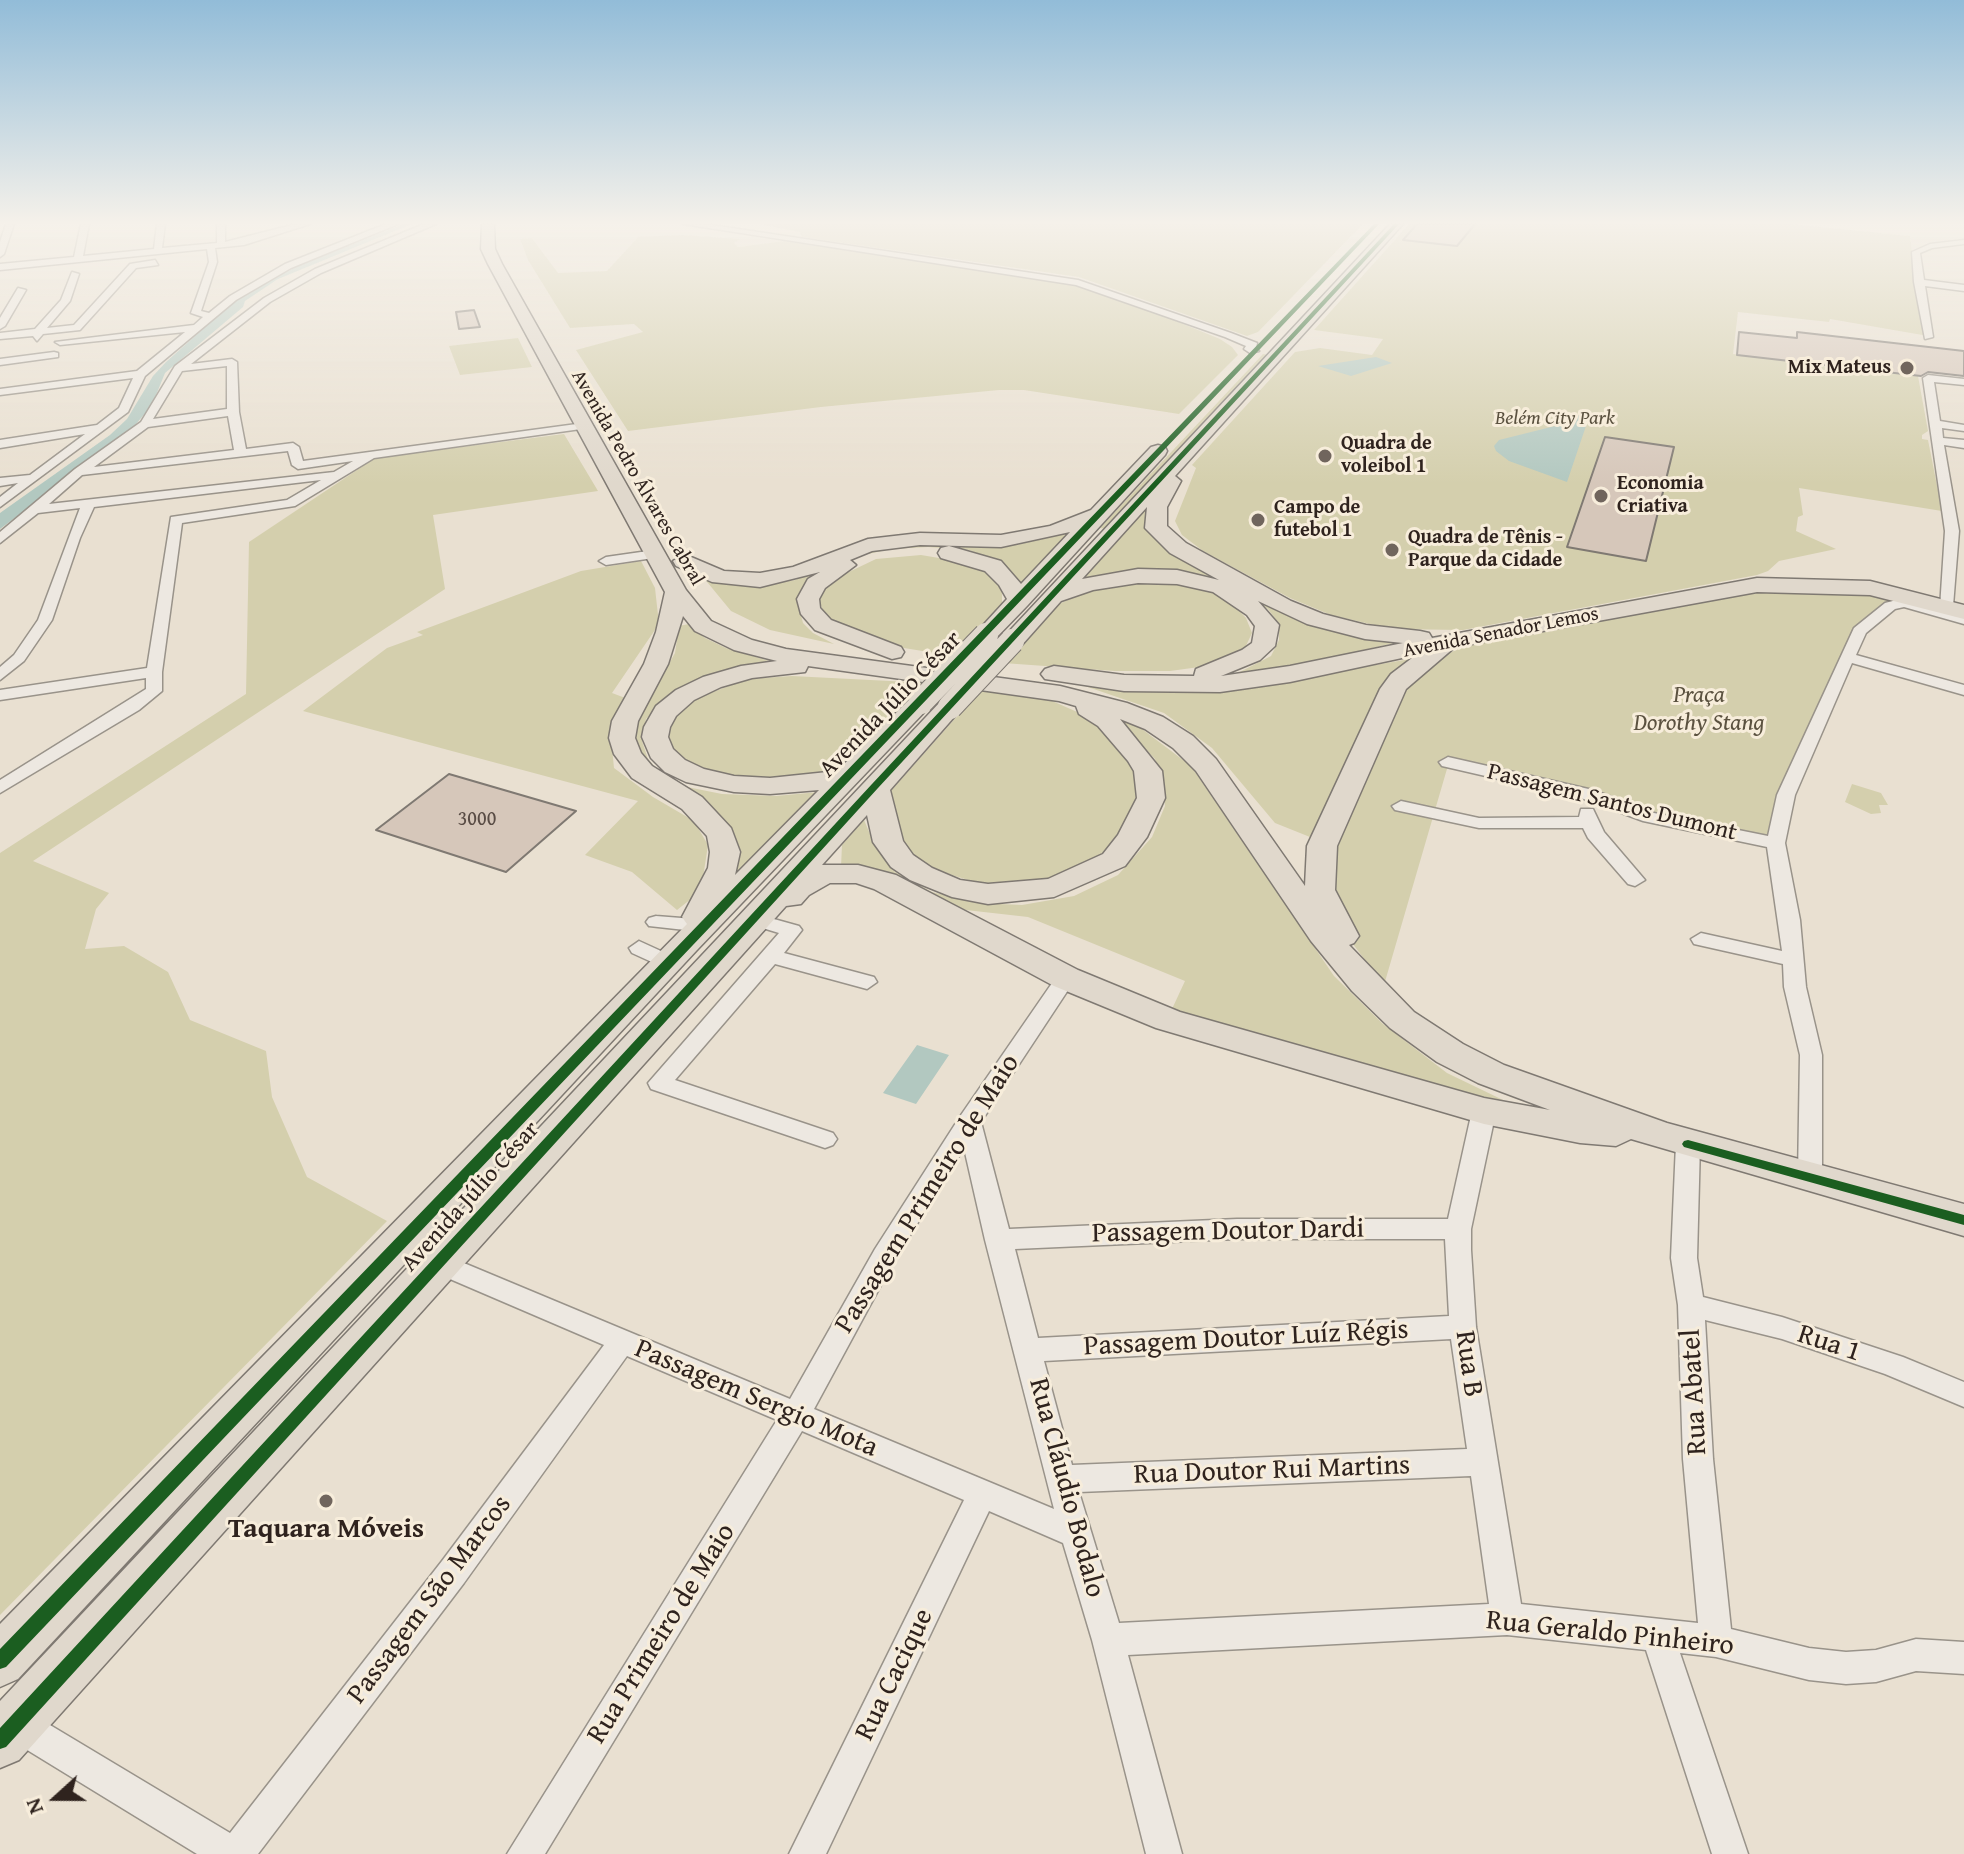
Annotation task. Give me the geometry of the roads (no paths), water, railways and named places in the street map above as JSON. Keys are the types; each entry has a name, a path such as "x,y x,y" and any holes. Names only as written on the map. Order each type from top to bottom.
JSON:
{"main road":[{"name":"Avenida Pedro Álvares Cabral","path":"521,311 676,592 693,616 718,636 786,656 1060,694 1118,709 1154,723 1183,742 1206,765 1322,934 1364,983 1402,1020 1450,1053 1491,1074 1674,1140 1964,1220"},
{"name":"Avenida Júlio César","path":"936,705 986,635 1293,311"},
{"name":"Avenida Júlio César","path":"0,1661 673,947 861,782 936,705 1012,641 1317,311"},
{"name":"Avenida Pedro Álvares Cabral","path":"545,319 599,412"},
{"path":"1184,455 1157,507 1156,519 1156,528 1178,548 1283,606 1315,619 1399,638 1455,641"},
{"name":"Avenida Pedro Álvares Cabral","path":"1036,672 770,636 743,627 707,601 680,554 699,570 720,577 760,580 799,572 868,545 906,539 974,542 1031,537 1099,513"},
{"path":"892,652 839,633 815,617 808,599 816,584 833,571 873,556 937,551 979,559 993,566 1009,582 1019,601"},
{"path":"1036,672 1128,677 1210,674 1251,655 1263,646 1267,635 1267,625 1239,596 1203,581 1157,575 1128,577 1088,584 1052,598"},
{"name":"Avenida Senador Lemos","path":"1036,672 1124,683 1220,684 1757,585 1870,588 1958,613"},
{"path":"676,592 668,632 656,664 625,721 622,738 628,754 642,772 692,803 721,834 725,852 723,868 673,947 735,956 767,939 798,888 824,874 858,874 885,882 1066,978 1168,1020 1484,1111 1580,1129 1674,1140"},
{"path":"1364,983 1320,890 1322,846 1393,689 1400,679 1455,641"},
{"path":"858,665 750,671 712,682 685,695 665,712 655,737 661,752 675,766 709,779 760,786 861,782 902,861 921,874 952,888 988,894 1026,893 1054,888 1114,860 1142,820 1151,798 1148,771 1107,720 1060,694"},
{"name":"Avenida Júlio César","path":"8,1732 438,1263 673,947"}],"street":[{"path":"35,344 39,331 57,311"},
{"path":"0,336 79,327 94,311"},
{"path":"197,311 196,313 210,316"},
{"path":"0,503 124,410 140,374 218,311"},
{"path":"0,539 79,472 145,424 179,368 253,311"},
{"path":"1157,311 1253,345 1249,349 1254,351"},
{"path":"1924,311 1928,337"},
{"path":"0,348 195,328"},
{"path":"49,386 58,342"},
{"path":"0,362 54,355"},
{"path":"179,368 232,362 233,412 241,454"},
{"path":"0,392 140,374"},
{"path":"1810,1177 1811,1055 1795,987 1790,920 1776,843 1786,795 1859,631 1890,606 1904,602 1958,613 1958,532 1936,441 1928,378 1964,382"},
{"path":"145,424 233,412"},
{"path":"1934,424 1964,428"},
{"path":"79,472 293,447 298,465 584,426"},
{"path":"0,444 104,427"},
{"path":"1936,441 1964,444"},
{"path":"0,788 154,691 154,672 176,520 290,503 370,456"},
{"path":"33,510 338,474"},
{"path":"0,482 36,478"},
{"path":"0,675 19,658 45,620 73,538 89,503"},
{"path":"606,561 655,554"},
{"path":"1847,657 1964,690"},
{"path":"0,695 154,672"},
{"name":"Passagem Santos Dumont","path":"1448,762 1571,790 1649,817 1776,843"},
{"path":"1571,790 1595,834 1635,880"},
{"path":"1401,806 1479,823 1591,822"},
{"path":"825,1139 659,1083 767,939 867,982"},
{"path":"1701,939 1793,960"},
{"name":"Passagem Primeiro de Maio","path":"797,1414 884,1256 969,1121 1066,978"},
{"name":"Rua B","path":"1484,1111 1458,1229 1463,1327 1507,1619"},
{"name":"Rua Cláudio Bodalo","path":"969,1121 1075,1533 1108,1640 1164,1854"},
{"name":"Rua Abatel","path":"1674,1140 1691,1305 1698,1459 1716,1641"},
{"name":"Passagem Doutor Dardi","path":"998,1240 1237,1229 1458,1229"},
{"name":"Passagem Sergio Mota","path":"438,1263 1075,1533"},
{"name":"Rua 1","path":"1691,1305 1782,1328 1879,1360 1964,1395"},
{"name":"Passagem Doutor Luíz Régis","path":"1029,1350 1463,1327"},
{"name":"Passagem São Marcos","path":"233,1854 453,1572 621,1343"},
{"name":"Rua Primeiro de Maio","path":"525,1854 797,1414"},
{"name":"Rua Doutor Rui Martins","path":"1062,1479 1482,1462"},
{"name":"Rua Cacique","path":"807,1854 982,1495"},
{"name":"Rua Geraldo Pinheiro","path":"1108,1640 1218,1631 1507,1619 1716,1641 1809,1664 1846,1668 1876,1666 1916,1655 1964,1658"},
{"path":"1657,1634 1730,1854"},
{"path":"8,1732 233,1854"}],"water":[{"path":"224,311 239,311 165,373 152,405 131,430 0,529 0,513 110,435 127,419 153,376"},
{"path":"1376,357 1392,363 1351,376 1318,366"},
{"path":"1573,415 1589,417 1567,482 1509,461 1496,451 1494,446 1499,440 1559,425"},
{"path":"917,1045 949,1055 916,1104 883,1093"}],"place":[{"name":"Mix Mateus","path":"1907,368"},
{"name":"Quadra de voleibol 1","path":"1325,456"},
{"name":"Economia Criativa","path":"1601,496"},
{"name":"Campo de futebol 1","path":"1258,520"},
{"name":"Quadra de Tênis - Parque da Cidade","path":"1392,550"},
{"name":"Taquara Móveis","path":"326,1501"}],"park label":[{"name":"Belém City Park","path":"1555,419"},
{"name":"Praça Dorothy Stang","path":"1699,710"}]}
